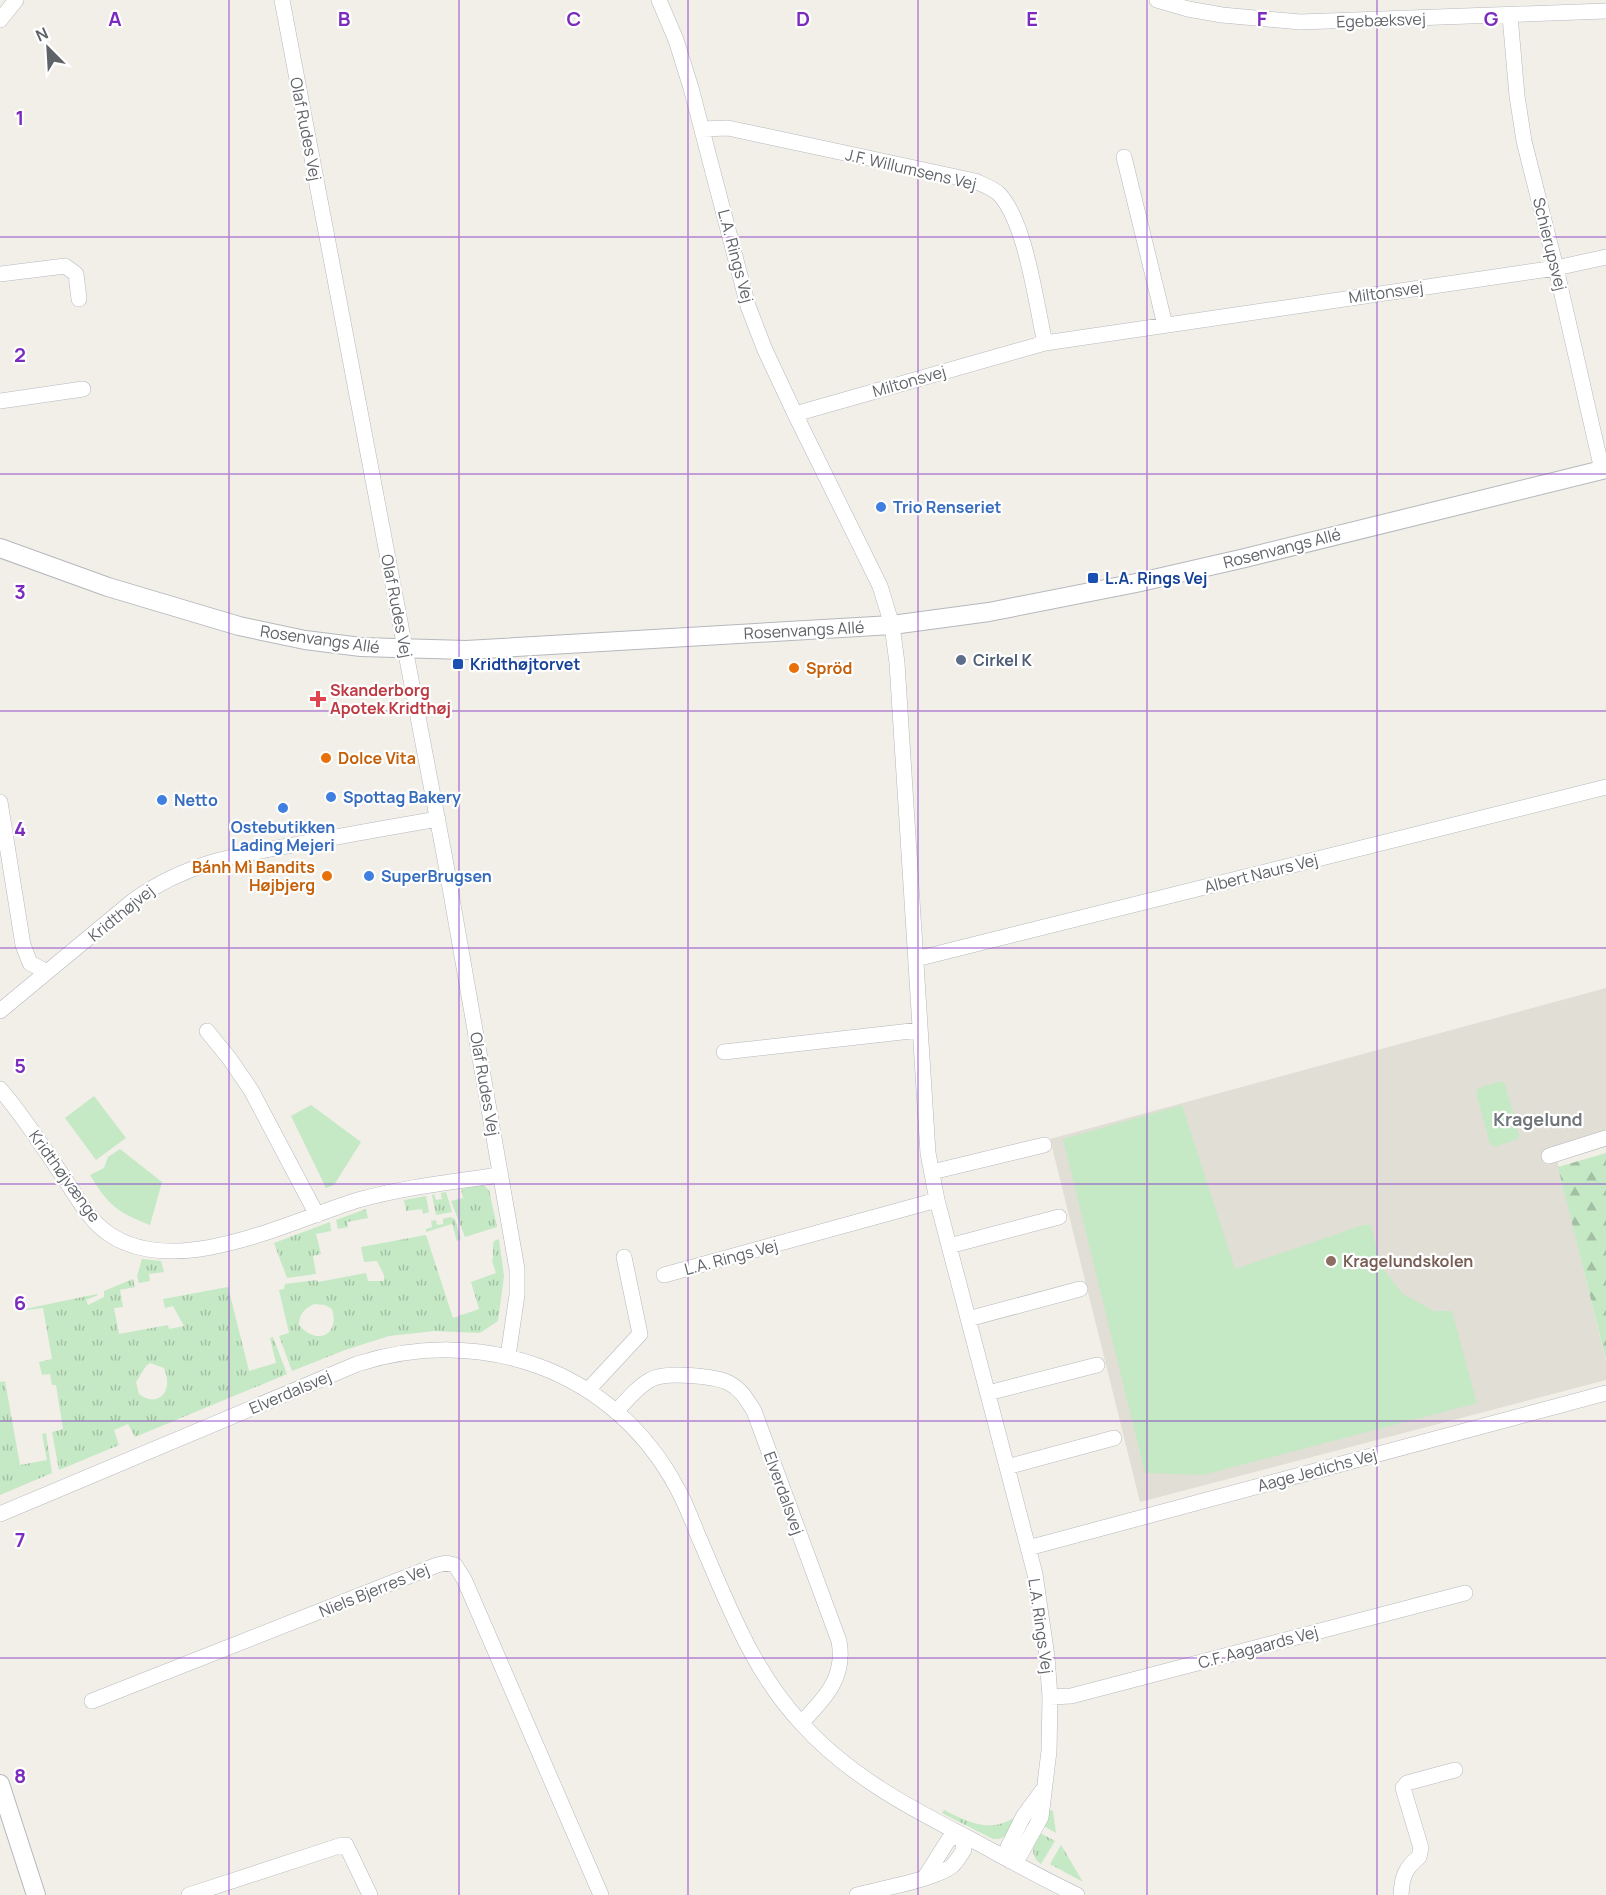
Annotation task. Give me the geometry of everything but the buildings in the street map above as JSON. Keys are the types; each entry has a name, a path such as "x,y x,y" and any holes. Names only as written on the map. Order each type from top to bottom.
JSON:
{"street":[{"path":"0,20 16,0"},
{"name":"Olaf Rudes Vej","path":"282,0 438,819 518,1269 508,1356"},
{"name":"L.A. Rings Vej","path":"659,0 676,40 702,129 748,306 765,350 795,414 880,586 892,626 898,673 926,1126 932,1172 937,1200 1035,1574 1050,1697 1049,1751 1041,1816 1020,1855 1010,1860"},
{"name":"Egebæksvej","path":"1157,0 1222,15 1256,20 1300,22 1606,11"},
{"path":"1605,0 1606,6"},
{"name":"Schierupsvej","path":"1510,16 1517,96 1524,141 1604,470"},
{"name":"J.F. Willumsens Vej","path":"702,129 728,128 975,181 997,192 1010,207 1020,232 1045,343"},
{"path":"1124,157 1164,325"},
{"name":"Miltonsvej","path":"795,414 1045,343 1556,267 1606,257"},
{"path":"0,274 65,266 76,274 79,298"},
{"path":"0,401 82,389"},
{"name":"Rosenvangs Allé","path":"0,548 108,587 239,626 305,640 361,647 466,650 892,626 989,612 1136,583 1604,470"},
{"name":"Albert Naurs Vej","path":"916,959 1606,787"},
{"path":"0,802 23,945 30,963 47,972"},
{"name":"Kridthøjvej","path":"0,1011 134,900 158,883 232,856 438,819"},
{"path":"724,1052 920,1030"},
{"path":"207,1031 251,1090 317,1215"},
{"name":"Kridthøjvænge","path":"0,1089 16,1108 92,1218 109,1234 141,1247 169,1250 244,1241 357,1201 392,1192 501,1175"},
{"path":"1549,1156 1606,1138"},
{"path":"932,1172 1044,1145"},
{"name":"L.A. Rings Vej","path":"664,1275 937,1200"},
{"path":"949,1246 1059,1216"},
{"path":"588,1390 640,1334 624,1257"},
{"path":"968,1319 1080,1289"},
{"name":"Elverdalsvej","path":"0,1514 357,1364 383,1356 405,1352 454,1349 508,1356 534,1364 588,1390 634,1428 659,1458 678,1489 748,1649 771,1686 801,1723 850,1770 873,1785 1077,1895"},
{"path":"988,1393 1097,1365"},
{"name":"Elverdalsvej","path":"616,1412 651,1379 664,1375 703,1377 728,1382 743,1393 754,1411 839,1641 842,1656 833,1684 801,1723"},
{"name":"Aage Jedichs Vej","path":"1028,1548 1606,1393"},
{"path":"1007,1467 1114,1438"},
{"name":"Niels Bjerres Vej","path":"92,1701 437,1565 446,1563 455,1565 461,1571 601,1895"},
{"name":"C.F. Aagaards Vej","path":"1050,1697 1071,1696 1465,1593"},
{"path":"1401,1895 1402,1875 1419,1857 1421,1848 1403,1788 1407,1783 1455,1770"},
{"path":"0,1784 36,1895"},
{"path":"857,1895 925,1877 950,1839 962,1835"},
{"path":"189,1895 342,1845 346,1845 350,1852 370,1895"}],"shaded area":[{"name":"Kragelundskolen","path":"1606,988 1606,1145 1557,1160 1606,1362 1606,1380 1140,1502 1050,1139"}],"green space":[{"path":"1501,1081 1505,1084 1519,1135 1518,1139 1495,1147 1490,1144 1476,1092 1479,1088"},
{"path":"94,1096 126,1138 96,1160 65,1118"},
{"path":"311,1105 361,1142 334,1185 326,1188 291,1116"},
{"path":"1182,1105 1235,1269 1363,1225 1371,1225 1381,1266 1403,1294 1434,1311 1452,1311 1477,1403 1203,1475 1145,1473 1063,1139"},
{"path":"120,1149 162,1182 150,1225 129,1216 108,1201 90,1175 104,1168 108,1157"},
{"path":"1606,1153 1606,1360 1558,1167"},
{"path":"483,1185 489,1190 497,1227 465,1237 451,1201 463,1198 461,1189"},
{"path":"446,1192 452,1212 436,1215 432,1195 434,1194 436,1200 442,1199 441,1193"},
{"path":"426,1196 429,1212 423,1214 422,1209 406,1211 404,1200"},
{"path":"366,1209 368,1218 347,1222 348,1227 338,1229 336,1220"},
{"path":"450,1217 455,1219 461,1239 457,1241 452,1224 426,1232 426,1229 432,1227 431,1221 436,1220 437,1225 443,1224 443,1219"},
{"path":"330,1222 331,1231 316,1234 321,1254 313,1256 316,1274 287,1278 274,1243"},
{"path":"426,1235 453,1318 479,1309 471,1282 496,1273 492,1261 493,1246 494,1241 499,1239 504,1276 498,1321 480,1333 434,1331 389,1336 292,1371 279,1336 289,1333 279,1290 284,1289 285,1284 317,1280 318,1282 366,1273 368,1281 384,1281 384,1275 377,1261 364,1262 361,1247","holes":["314,1304 325,1305 332,1309 334,1319 330,1332 325,1335 312,1335 299,1325 301,1315 307,1308"]},
{"path":"142,1259 161,1261 164,1272 149,1274 150,1281 139,1283 137,1276"},
{"path":"133,1279 135,1287 120,1290 123,1307 114,1308 119,1334 168,1325 169,1329 184,1326 173,1306 165,1308 163,1299 228,1287 249,1371 276,1363 270,1338 273,1337 287,1374 135,1437 128,1424 114,1430 119,1445 59,1470 52,1432 63,1429 56,1385 52,1385 50,1374 42,1375 39,1362 52,1359 43,1308 25,1309 97,1294 86,1300 88,1305 104,1297 104,1291","holes":["150,1363 164,1368 167,1384 163,1395 153,1400 139,1394 136,1382 146,1366"]},
{"path":"5,1381 20,1465 47,1460 42,1434 46,1433 52,1473 0,1495 0,1382"},
{"path":"944,1810 970,1822 988,1825 997,1825 1015,1817 1008,1835 993,1839 942,1813"},
{"path":"1049,1810 1053,1811 1056,1833 1042,1825"},
{"path":"1038,1832 1055,1841 1041,1864 1033,1853"},
{"path":"1061,1845 1083,1882 1050,1864"}],"place":[{"name":"Trio Renseriet","path":"881,507"},
{"name":"L.A. Rings Vej","path":"1093,578"},
{"name":"Cirkel K","path":"961,660"},
{"name":"Kridthøjtorvet","path":"458,664"},
{"name":"Spröd","path":"794,668"},
{"name":"Skanderborg Apotek Kridthøj","path":"318,699"},
{"name":"Dolce Vita","path":"326,758"},
{"name":"Spottag Bakery","path":"331,797"},
{"name":"Netto","path":"162,800"},
{"name":"Ostebutikken Lading Mejeri","path":"283,808"},
{"name":"Bánh Mì Bandits Højbjerg","path":"327,876"},
{"name":"SuperBrugsen","path":"369,876"},
{"name":"Kragelundskolen","path":"1331,1261"}],"district":[{"name":"Kragelund","path":"1538,1120"}]}
